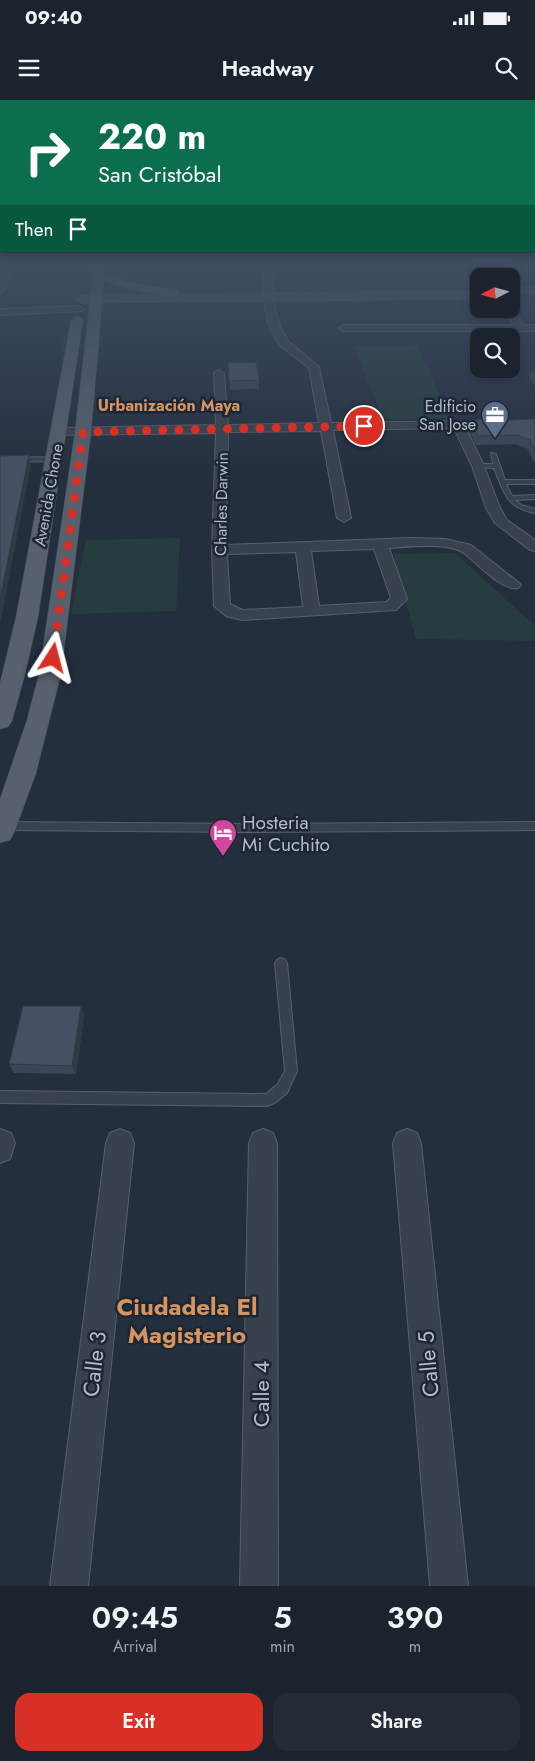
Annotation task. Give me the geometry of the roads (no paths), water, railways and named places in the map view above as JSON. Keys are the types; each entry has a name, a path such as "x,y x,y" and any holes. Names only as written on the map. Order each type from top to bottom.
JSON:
{"main road":[{"name":"Avenida Chone","path":"2,710 14,674 27,617 75,335"},
{"name":"Avenida Chone","path":"1,830 23,773 50,674 83,432 93,335"}],"street":[{"path":"278,335 282,342 314,367 344,518"},
{"name":"Charles Darwin","path":"218,373 222,429 219,550 222,606 232,613 242,615 312,612"},
{"path":"59,432 470,424 478,466 492,508 502,523 534,546"},
{"path":"219,550 441,542 457,544 466,548 513,586"},
{"path":"303,546 312,612 382,609 396,604 399,599 380,544"},
{"name":"Calle 4","path":"259,1586 263,1142"},
{"name":"Calle 3","path":"69,1586 120,1143"},
{"name":"Calle 5","path":"407,1143 449,1586"}],"lane":[{"path":"493,454 496,466 510,498 518,508 535,511"},
{"path":"0,460 55,459"},
{"path":"478,466 496,466"},
{"path":"503,482 535,482"},
{"path":"510,498 535,497"},
{"path":"1,830 535,826"},
{"path":"0,1097 267,1100 277,1095 285,1087 291,1071 281,962"}],"place":[{"name":"Edificio San Jose","path":"495,439"},
{"name":"Hosteria Mi Cuchito","path":"223,857"}],"district":[{"name":"Urbanización Maya","path":"169,405"},
{"name":"Ciudadela El Magisterio","path":"187,1321"}]}
